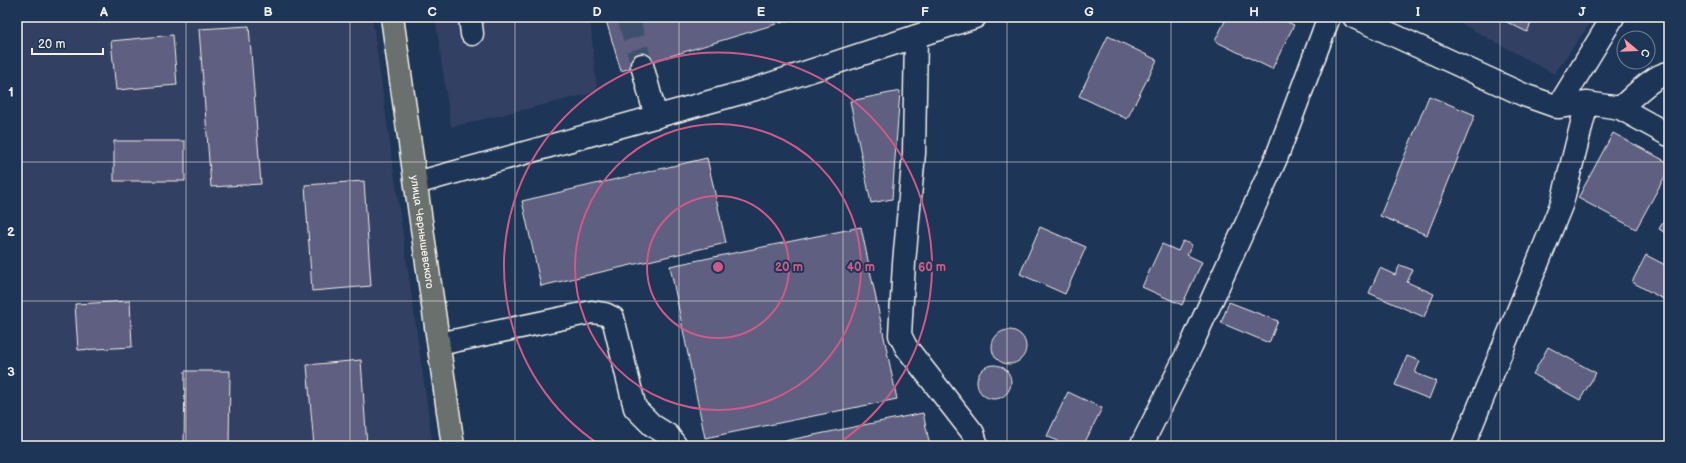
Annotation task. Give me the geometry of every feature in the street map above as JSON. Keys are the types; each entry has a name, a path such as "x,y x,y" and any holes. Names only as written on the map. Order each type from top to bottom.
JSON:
{"main road":[{"name":"улица Чернышевского","path":"392,17 453,446"}],"street":[{"path":"416,183 752,90 975,17"},
{"path":"1141,446 1191,346 1277,156 1329,17"},
{"path":"1354,17 1524,95 1558,107 1587,103 1620,108 1669,135"},
{"path":"1558,107 1613,17"},
{"path":"916,36 914,154 904,263 900,335 906,347 973,433 977,446"},
{"path":"642,65 656,117"},
{"path":"1620,108 1651,82 1669,72"},
{"path":"1463,446 1562,203 1587,103"},
{"path":"439,344 592,312 605,314 613,318 635,408 652,425 668,435 676,446"}],"shaded area":[{"path":"17,17 372,17 433,446 17,446"},
{"path":"435,17 590,17 597,92 451,127"},
{"path":"1449,17 1595,17 1554,74"}],"building":[{"path":"605,17 774,17 776,24 621,71"},
{"path":"779,17 800,17 780,23"},
{"path":"1227,17 1277,17 1294,25 1272,69 1215,41"},
{"path":"1497,17 1534,17 1527,32"},
{"path":"249,26 261,184 211,187 199,29"},
{"path":"173,35 177,85 116,90 111,41"},
{"path":"1108,36 1157,60 1127,119 1079,96"},
{"path":"900,91 892,199 871,203 850,101"},
{"path":"1429,96 1475,115 1427,235 1380,216"},
{"path":"1613,133 1669,163 1669,169 1636,229 1578,198"},
{"path":"114,141 185,141 185,181 114,181"},
{"path":"707,158 726,243 541,286 522,201"},
{"path":"364,181 371,286 312,291 305,185"},
{"path":"1669,212 1669,235 1659,229"},
{"path":"861,227 897,399 705,438 670,266"},
{"path":"1040,227 1086,247 1065,294 1020,274"},
{"path":"1183,241 1192,245 1187,255 1202,262 1182,305 1142,287 1162,244 1178,251"},
{"path":"1646,255 1669,267 1669,297 1667,301 1632,282"},
{"path":"1400,265 1413,270 1407,282 1434,294 1424,317 1369,293 1380,268 1395,275"},
{"path":"130,301 132,347 78,350 75,304"},
{"path":"1229,302 1278,321 1269,343 1221,323"},
{"path":"1009,330 1015,331 1021,335 1025,341 1025,353 1021,359 1015,363 1009,364 1003,363 997,359 993,353 992,347 993,341 997,335 1003,331"},
{"path":"1548,347 1596,373 1580,400 1533,374"},
{"path":"1407,356 1420,361 1415,373 1436,381 1429,399 1395,385"},
{"path":"361,360 367,446 314,446 307,365"},
{"path":"994,365 1006,370 1011,382 1006,394 994,399 982,394 977,382 982,370"},
{"path":"185,371 230,371 229,446 184,446"},
{"path":"1068,392 1102,408 1083,446 1067,446 1047,436"},
{"path":"923,413 930,446 760,446 898,418"}],"tunnel":[{"path":"628,17 642,65"}]}
